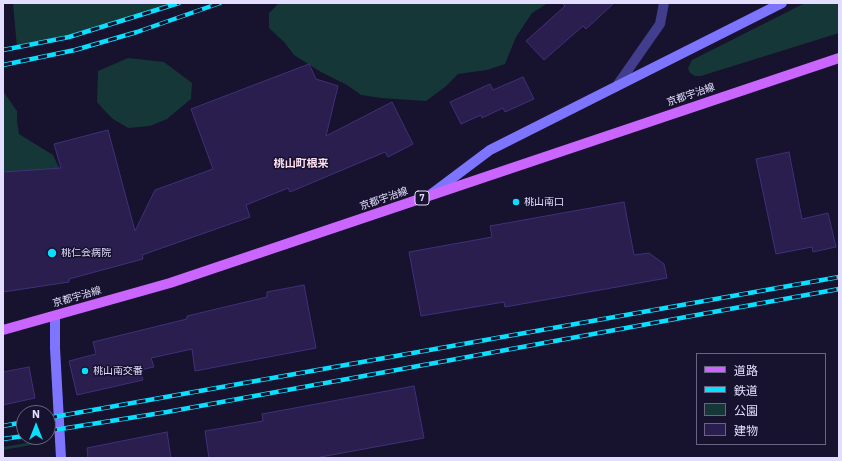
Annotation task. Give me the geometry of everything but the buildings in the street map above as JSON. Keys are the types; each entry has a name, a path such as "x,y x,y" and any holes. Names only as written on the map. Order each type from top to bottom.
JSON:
{"main road":[{"name":"京都宇治線","path":"3,330 170,283 839,58"}],"street":[{"path":"616,87 660,24 664,3"},
{"path":"428,196 490,150 782,3"},
{"path":"55,316 55,348 61,458"}],"green space":[{"path":"13,3 184,3 126,21 17,48"},
{"path":"279,3 548,3 532,13 516,37 505,64 487,70 458,74 445,87 426,101 361,95 347,85 321,72 294,55 284,42 269,28 269,13"},
{"path":"805,3 839,3 839,33 701,76 695,76 690,73 688,68 692,60"},
{"path":"128,58 164,62 192,83 191,99 167,119 150,126 128,128 113,119 97,102 98,71"},
{"path":"3,91 17,111 19,134 53,155 64,178 3,190"},
{"path":"16,445 32,445 3,450 3,447"}],"railway":[{"path":"3,50 69,37 179,3"},
{"path":"3,65 75,50 137,32 220,3"},
{"path":"56,417 839,277"},
{"path":"56,430 167,412 839,289"},
{"path":"3,426 16,424"},
{"path":"3,439 16,437"}],"place":[{"name":"桃山南口","path":"516,202"},
{"name":"桃仁会病院","path":"52,253"},
{"name":"桃山南交番","path":"85,371"}],"district":[{"name":"桃山町根来","path":"301,164"}]}
